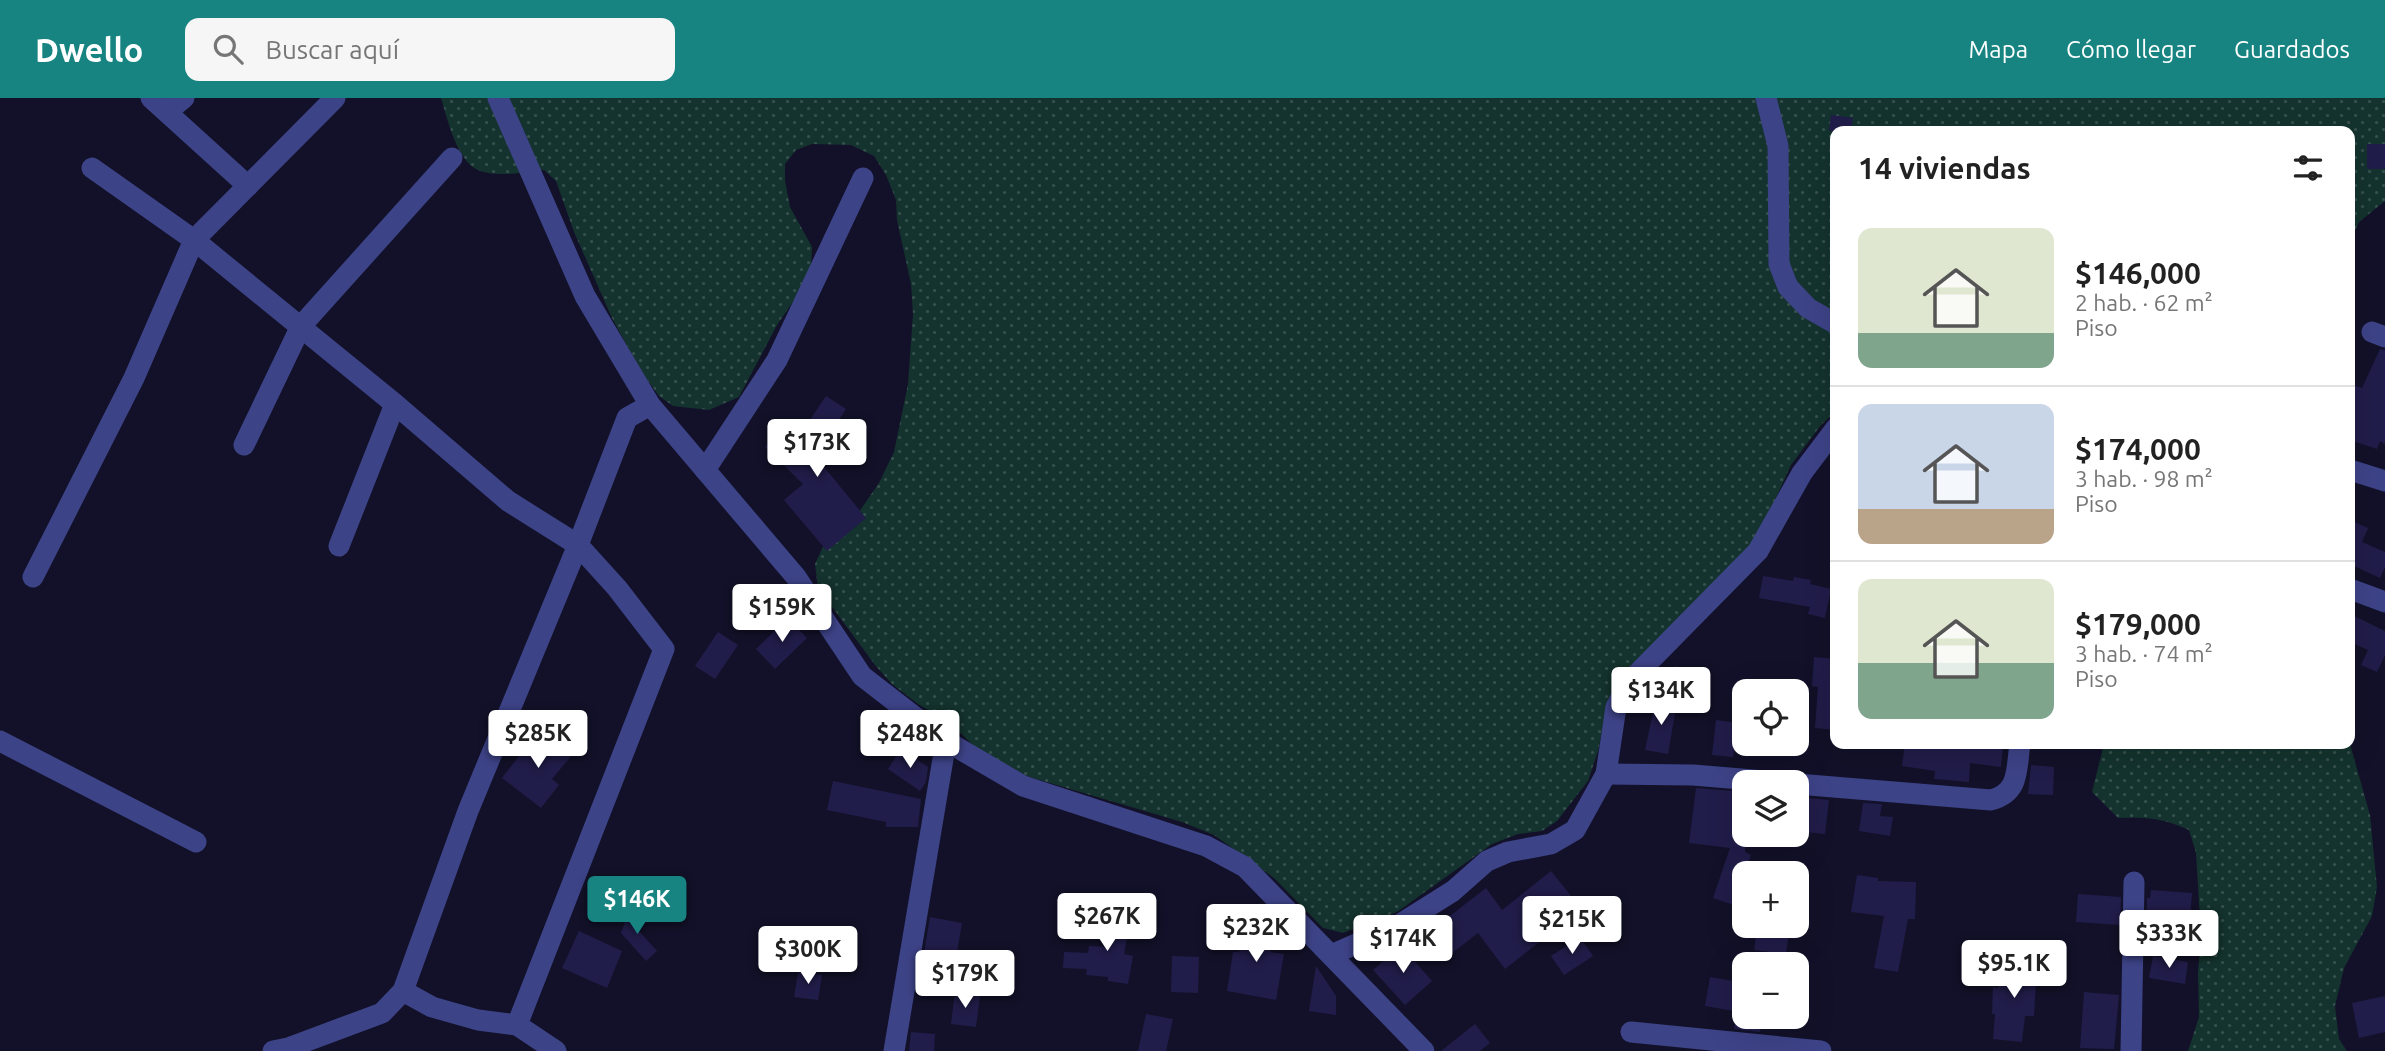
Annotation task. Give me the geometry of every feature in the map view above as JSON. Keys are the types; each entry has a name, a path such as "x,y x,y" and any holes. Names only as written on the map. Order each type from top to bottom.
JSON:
{"street":[{"path":"159,105 184,98"},
{"path":"498,98 585,296 650,405 796,577 862,676 946,741 1023,786 1206,846 1245,867 1424,1051"},
{"path":"1766,98 1778,146 1779,264 1788,287 1808,308 1830,321"},
{"path":"33,577 134,378 194,240 332,99"},
{"path":"159,105 248,186"},
{"path":"244,445 301,326 452,158"},
{"path":"92,168 194,240 395,404 508,501 578,545 617,588 664,649 517,1025"},
{"path":"705,470 777,360 863,177"},
{"path":"339,546 395,404"},
{"path":"273,1051 288,1048 382,1013 403,991 468,811 578,545 627,418 650,405"},
{"path":"1331,955 1399,925 1454,891 1488,861 1508,852 1551,844 1575,830 1606,774 1616,707 1630,681 1758,551 1802,473 1830,436"},
{"path":"2355,472 2385,481"},
{"path":"2355,591 2385,602"},
{"path":"0,741 196,842"},
{"path":"894,1051 946,741"},
{"path":"1809,785 1991,800 2006,795 2011,789 2019,749"},
{"path":"1606,774 1732,778"},
{"path":"2132,1051 2134,881"},
{"path":"403,991 432,1007 478,1020 517,1025 556,1051"},
{"path":"1630,1032 1774,1049 1821,1051"}],"green space":[{"path":"441,98 2385,98 2385,201 2359,222 2355,231 2355,126 1830,126 1830,417 1791,465 1753,543 1625,674 1608,700 1598,751 1588,781 1557,821 1542,831 1518,834 1492,844 1397,912 1343,933 1323,928 1274,878 1214,835 1182,822 1016,773 976,748 950,723 892,684 818,588 815,564 825,542 843,530 861,509 879,483 894,452 908,384 913,314 911,284 897,220 896,200 886,175 874,156 851,145 812,144 796,150 785,164 790,207 812,247 811,270 777,325 739,397 709,410 673,406 659,396 640,370 612,318 574,232 556,181 544,170 494,174 478,170 464,158"},
{"path":"2103,749 2351,749 2370,815 2377,887 2372,916 2344,968 2335,1006 2339,1039 2347,1051 2188,1051 2199,1017 2201,935 2196,853 2189,830 2155,819 2118,818 2092,792"}],"building":[{"path":"1831,115 1853,118 1852,126 1830,126 1829,131"},
{"path":"2367,144 2385,144 2385,169 2367,169"},
{"path":"2380,349 2385,350 2385,444 2380,441 2377,449 2355,442 2355,386 2362,388"},
{"path":"826,396 846,409 815,456 866,518 827,551 784,500 803,484 765,447 782,430 795,442"},
{"path":"2355,522 2368,528 2362,542 2385,552 2385,567 2380,578 2355,566"},
{"path":"1763,576 1793,581 1794,577 1811,580 1810,584 1830,589 1825,618 1808,614 1810,607 1759,598"},
{"path":"2355,616 2385,631 2385,655 2377,672 2361,665 2368,650 2355,644"},
{"path":"788,618 807,638 775,669 756,649"},
{"path":"718,632 738,645 715,679 695,666"},
{"path":"1814,657 1830,658 1830,729 1815,728 1818,687 1812,686"},
{"path":"1675,666 1701,672 1696,694 1670,687"},
{"path":"1656,699 1677,702 1668,754 1645,750"},
{"path":"1716,720 1732,722 1733,757 1712,755"},
{"path":"544,732 572,755 552,779 559,785 541,808 502,778 520,755 523,757"},
{"path":"901,749 928,767 926,782 920,791 888,769"},
{"path":"1904,749 2003,749 2001,767 1970,763 1969,782 1934,779 1935,771 1902,766"},
{"path":"2031,765 2054,767 2053,795 2028,794"},
{"path":"833,781 921,799 918,827 886,827 886,822 827,810"},
{"path":"1696,788 1732,791 1732,847 1745,847 1745,852 1751,855 1749,861 1732,861 1732,904 1713,898 1730,848 1689,843"},
{"path":"1809,798 1829,800 1825,834 1809,832"},
{"path":"1863,803 1882,804 1880,816 1893,817 1890,836 1859,831"},
{"path":"1551,871 1576,902 1536,933 1542,940 1505,969 1478,933 1452,953 1433,929 1486,888 1502,910"},
{"path":"1857,875 1878,878 1878,881 1916,882 1915,919 1908,919 1898,972 1874,968 1884,916 1851,912"},
{"path":"2151,890 2192,893 2190,918 2147,915 2147,898 2150,898"},
{"path":"2078,894 2121,897 2120,925 2076,922"},
{"path":"1116,907 1132,910 1124,954 1133,956 1128,984 1108,981 1108,977 1086,975 1087,969 1063,968 1064,952 1088,953 1089,946 1108,947"},
{"path":"629,912 644,918 639,931 657,951 646,961 621,933"},
{"path":"930,917 962,923 954,970 922,965"},
{"path":"1249,921 1277,930 1270,952 1284,954 1276,1000 1227,991 1233,952 1239,952"},
{"path":"579,931 622,951 607,988 562,968"},
{"path":"1580,937 1593,956 1564,975 1551,956"},
{"path":"1756,938 1788,938 1786,952 1754,950"},
{"path":"1401,946 1432,981 1405,1005 1373,970"},
{"path":"1172,956 1199,957 1198,993 1171,992"},
{"path":"2153,956 2188,962 2185,984 2149,978"},
{"path":"1999,965 2041,966 2040,982 2036,982 2034,1016 2025,1016 2022,1042 1993,1039 1993,987 1998,988"},
{"path":"1316,966 1336,996 1336,1015 1309,1011"},
{"path":"798,972 822,975 818,1000 794,997"},
{"path":"1710,977 1732,981 1732,1011 1705,1006"},
{"path":"955,992 980,996 976,1027 951,1024"},
{"path":"2084,992 2119,995 2114,1049 2080,1048"},
{"path":"2385,996 2385,1032 2359,1038 2352,1003"},
{"path":"1146,1014 1173,1019 1166,1051 1138,1051"},
{"path":"1475,1024 1490,1043 1480,1051 1441,1051"},
{"path":"1734,1029 1761,1029 1760,1032"},
{"path":"911,1032 935,1034 934,1051 909,1051"}]}
